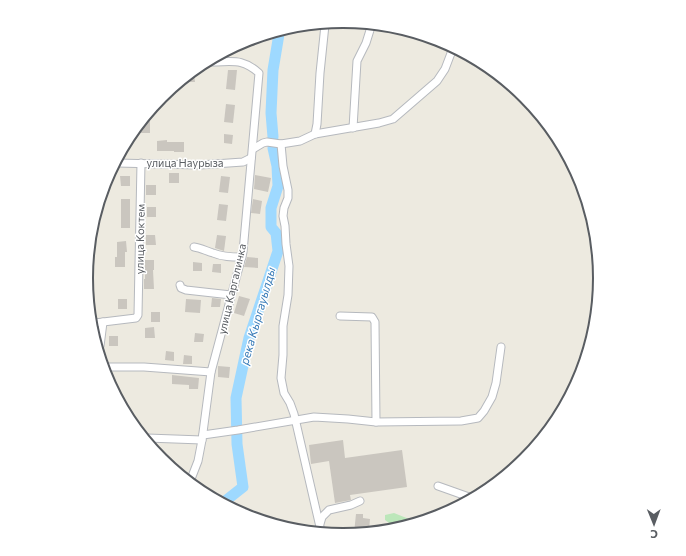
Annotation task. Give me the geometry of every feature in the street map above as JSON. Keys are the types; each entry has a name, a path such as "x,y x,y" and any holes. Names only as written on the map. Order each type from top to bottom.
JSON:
{"street":[{"path":"315,134 325,29"},
{"path":"353,128 357,61 366,43 370,30"},
{"path":"253,149 267,142 281,144 300,141 315,134 379,124 393,119 437,80 445,69 451,53"},
{"name":"улица Каргалинка","path":"192,477 198,461 203,437 212,372 243,252 259,73 245,63 216,62"},
{"path":"281,144 283,166 288,190 288,198 283,216 289,266 281,378 284,393 290,403 296,419 319,527"},
{"name":"улица Наурыза","path":"121,163 200,164 243,162 251,158"},
{"name":"улица Коктем","path":"103,322 136,318 138,315 141,163"},
{"path":"194,247 227,257 242,257"},
{"path":"180,285 186,290 231,295"},
{"path":"340,316 372,317 375,322 376,422"},
{"path":"97,323 103,322 101,339"},
{"path":"151,438 203,437 296,419 314,417 376,422 460,421 478,418 484,411 492,396 496,383 501,347"},
{"path":"109,367 144,367 212,372"},
{"path":"438,486 466,496"},
{"path":"320,527 322,517 328,510 351,505 360,501"}],"green space":[{"path":"394,513 409,519 390,523 385,520 385,515"}],"building":[{"path":"228,70 237,70 235,90 226,89"},
{"path":"194,77 195,82 188,82"},
{"path":"226,104 235,105 233,123 224,122"},
{"path":"150,120 150,133 141,133 141,132"},
{"path":"224,134 233,135 232,144 224,143"},
{"path":"167,140 167,142 184,142 184,152 157,151 157,141"},
{"path":"169,173 179,173 179,183 169,183"},
{"path":"255,175 271,178 268,192 254,189"},
{"path":"120,176 130,176 130,186 121,186"},
{"path":"221,176 230,177 228,193 219,192"},
{"path":"146,185 156,185 156,195 146,195"},
{"path":"121,199 130,199 130,228 121,228"},
{"path":"253,199 262,201 260,214 251,213"},
{"path":"219,204 228,205 226,221 217,220"},
{"path":"147,207 156,207 156,217 147,217"},
{"path":"146,235 155,235 156,245 146,245"},
{"path":"217,235 226,236 224,251 215,248"},
{"path":"126,241 127,252 125,252 125,267 115,267 117,242"},
{"path":"247,257 258,258 258,268 244,267"},
{"path":"145,260 154,260 154,289 144,289"},
{"path":"193,262 202,263 202,271 193,271"},
{"path":"213,264 221,264 221,273 212,272"},
{"path":"239,296 250,299 244,316 234,313"},
{"path":"212,298 221,299 220,307 211,307"},
{"path":"118,299 127,299 127,309 118,309"},
{"path":"186,299 201,300 200,313 185,312"},
{"path":"151,312 160,312 160,322 151,322"},
{"path":"154,327 155,338 145,338 145,328"},
{"path":"195,333 204,334 203,342 194,342"},
{"path":"109,336 118,336 118,346 109,346"},
{"path":"166,351 174,352 174,361 165,360"},
{"path":"184,355 192,356 192,364 183,364"},
{"path":"218,366 230,367 229,378 218,377"},
{"path":"172,375 199,378 198,389 189,389 189,385 172,384"},
{"path":"343,440 345,458 402,450 407,487 350,495 351,500 335,503 329,461 311,464 309,445"},
{"path":"356,514 363,514 363,518 370,519 369,526 355,527"}],"waterway":[{"name":"река Кыргауылды","path":"273,137 271,113 273,70 279,37"},
{"name":"река Кыргауылды","path":"227,500 243,487 237,444 236,398 249,338 278,251 276,233 271,227 271,208 278,186 277,166 273,148"}]}
